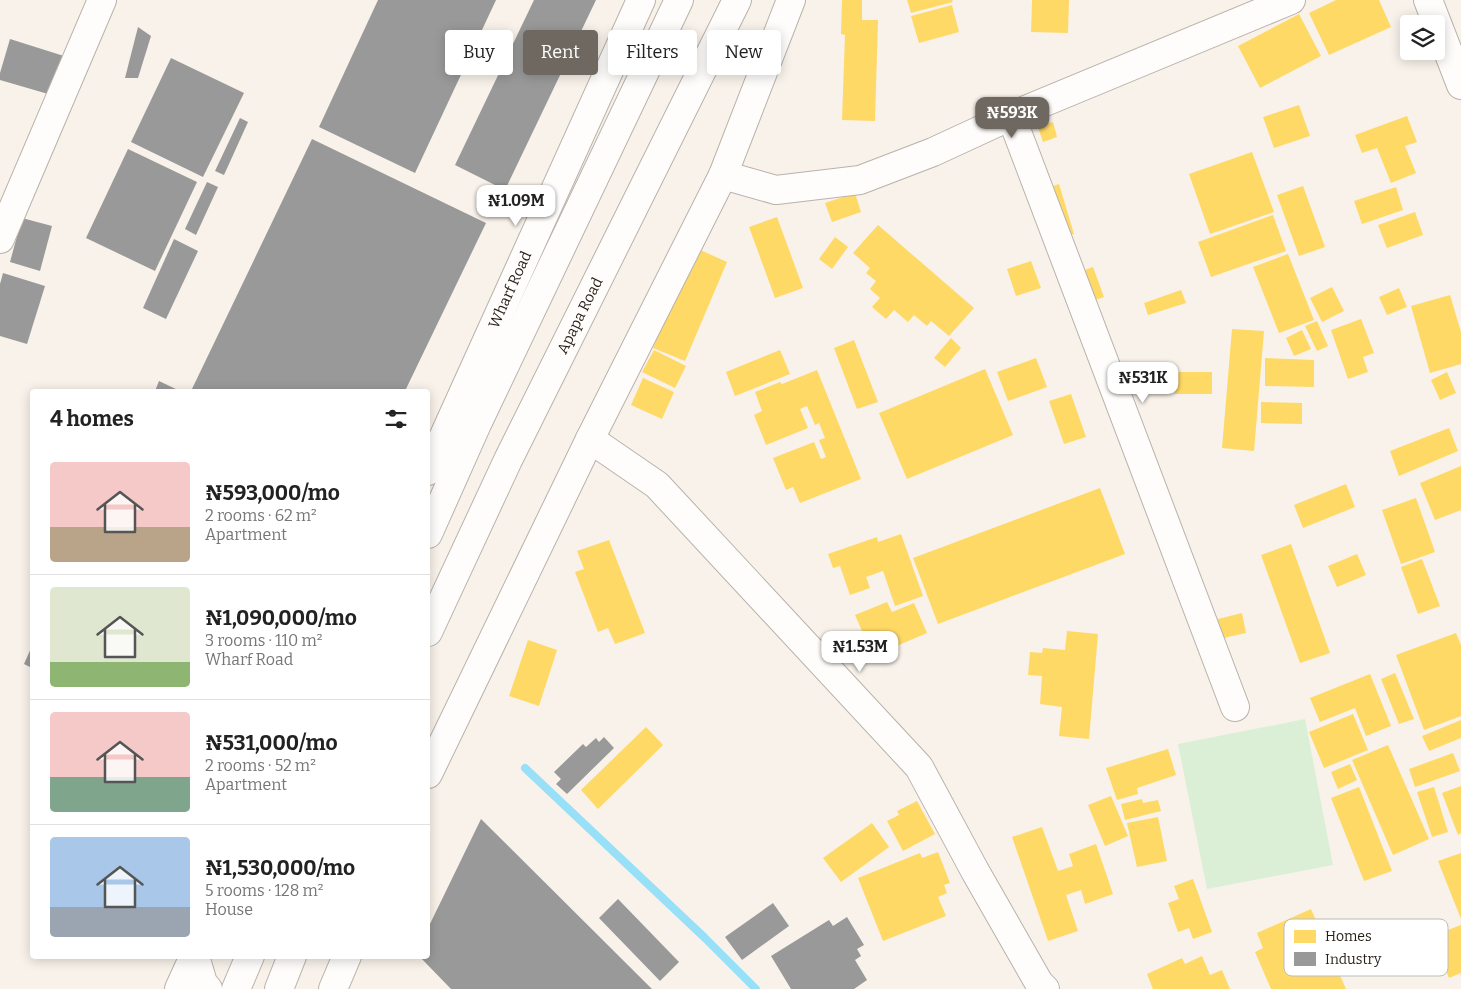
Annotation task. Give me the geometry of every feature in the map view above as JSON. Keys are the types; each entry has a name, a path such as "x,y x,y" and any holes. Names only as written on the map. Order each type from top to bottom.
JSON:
{"main road":[{"path":"0,239 102,0"},
{"name":"Wharf Road","path":"430,466 641,0"},
{"path":"430,530 477,424 679,0"},
{"name":"Apapa Road","path":"430,628 508,460 737,0"},
{"path":"430,770 590,439 723,175 791,0"},
{"path":"723,175 776,190 860,180 934,152 1011,116 1291,0"},
{"path":"1428,0 1461,85"},
{"path":"1011,116 1235,707"},
{"path":"590,439 657,485 919,767 1039,983 1045,989"},
{"path":"179,989 193,959"},
{"path":"195,959 203,983 208,989"},
{"path":"236,989 249,959"},
{"path":"279,989 291,959"},
{"path":"333,989 346,959"}],"green space":[{"path":"1305,719 1333,865 1207,889 1178,744"}],"building: Homes":[{"path":"842,0 862,0 862,20 878,20 875,121 842,120 845,35 841,34"},
{"path":"907,0 952,0 953,2 911,13"},
{"path":"1032,0 1069,0 1068,33 1031,32"},
{"path":"1336,0 1379,0 1391,27 1329,55 1309,13"},
{"path":"952,5 959,32 919,43 911,16"},
{"path":"1299,14 1321,56 1260,88 1238,46"},
{"path":"1299,105 1310,136 1274,148 1263,117"},
{"path":"1407,116 1417,142 1405,146 1416,173 1391,183 1377,148 1362,153 1355,135"},
{"path":"1053,122 1057,137 1043,142 1038,127"},
{"path":"1252,152 1274,212 1210,234 1189,174"},
{"path":"1059,184 1074,234 1062,237 1047,188"},
{"path":"1303,186 1325,247 1299,256 1277,195"},
{"path":"1396,187 1403,210 1362,224 1354,201"},
{"path":"855,193 861,212 832,222 825,203"},
{"path":"1415,212 1423,235 1387,248 1378,225"},
{"path":"1273,215 1286,251 1211,277 1198,242"},
{"path":"777,217 803,288 775,298 749,227"},
{"path":"878,225 974,308 949,336 931,321 927,326 914,315 908,322 894,310 886,319 872,307 880,298 870,289 876,281 866,273 870,268 853,253"},
{"path":"835,237 848,247 832,269 819,259"},
{"path":"696,248 727,262 685,361 653,348"},
{"path":"1288,254 1314,320 1279,333 1253,267"},
{"path":"1031,261 1041,288 1016,296 1007,269"},
{"path":"1093,267 1104,297 1087,303 1076,273"},
{"path":"1332,287 1344,311 1322,322 1310,298"},
{"path":"1399,288 1407,307 1387,315 1379,297"},
{"path":"1181,290 1186,303 1148,315 1144,303"},
{"path":"1450,295 1461,332 1461,364 1430,373 1411,306"},
{"path":"1361,319 1374,353 1363,357 1368,372 1348,379 1331,330"},
{"path":"1317,321 1328,346 1317,351 1305,326"},
{"path":"1232,329 1264,331 1254,451 1222,448"},
{"path":"1302,330 1311,349 1294,356 1286,338"},
{"path":"951,338 961,348 945,367 934,358"},
{"path":"854,340 878,402 857,409 834,348"},
{"path":"654,350 686,366 675,388 642,372"},
{"path":"780,350 790,374 735,396 726,372"},
{"path":"1036,358 1047,387 1008,401 997,372"},
{"path":"1265,358 1314,360 1314,387 1265,386"},
{"path":"985,369 1013,435 907,479 879,413"},
{"path":"817,370 861,479 800,503 793,487 786,490 773,458 814,442 821,459 826,457 819,440 825,438 819,423 815,425 807,406 800,409 808,428 766,445 754,415 762,411 755,392"},
{"path":"1174,372 1212,372 1212,394 1175,394"},
{"path":"1447,372 1456,393 1440,400 1431,380"},
{"path":"643,378 674,392 662,419 631,405"},
{"path":"1071,394 1086,437 1064,444 1049,401"},
{"path":"1261,402 1302,403 1302,424 1261,423"},
{"path":"1449,428 1458,451 1399,476 1390,451"},
{"path":"1461,466 1461,510 1435,520 1420,483"},
{"path":"1346,484 1355,507 1303,528 1294,505"},
{"path":"1100,488 1125,554 938,624 913,558"},
{"path":"1416,498 1435,552 1401,564 1382,510"},
{"path":"901,534 923,596 895,606 883,571 866,577 870,588 850,595 840,566 833,568 828,554 877,537 878,542"},
{"path":"609,540 645,633 615,644 608,628 598,632 575,572 584,569 577,551"},
{"path":"1291,544 1330,653 1300,663 1261,555"},
{"path":"1357,554 1366,575 1337,587 1328,566"},
{"path":"1422,559 1440,606 1418,614 1401,567"},
{"path":"887,602 892,612 914,603 927,633 873,656 855,615"},
{"path":"1242,613 1246,633 1219,639 1214,620"},
{"path":"1067,631 1098,634 1089,739 1059,736 1062,707 1040,704 1042,676 1028,675 1030,652 1042,653 1043,648 1065,650"},
{"path":"1456,633 1461,645 1461,716 1424,730 1396,655"},
{"path":"528,640 557,650 539,706 509,696"},
{"path":"1395,673 1414,719 1399,724 1381,679"},
{"path":"1370,674 1391,726 1366,736 1355,708 1320,722 1310,698"},
{"path":"1353,714 1368,750 1324,768 1309,732"},
{"path":"1461,720 1461,738 1429,751 1422,736"},
{"path":"646,727 663,745 598,809 581,790"},
{"path":"1388,745 1429,839 1393,855 1352,760"},
{"path":"1168,749 1176,775 1137,788 1138,794 1117,800 1106,768"},
{"path":"1453,753 1460,771 1415,787 1409,769"},
{"path":"1350,764 1357,780 1338,789 1331,772"},
{"path":"1461,786 1461,833 1458,835 1442,793"},
{"path":"1359,787 1392,871 1364,881 1331,798"},
{"path":"1434,787 1448,832 1432,837 1417,792"},
{"path":"1111,796 1128,836 1105,846 1088,805"},
{"path":"1142,799 1143,803 1158,800 1161,811 1125,820 1121,804"},
{"path":"917,801 935,834 903,851 887,821 899,815 897,811"},
{"path":"1158,817 1167,861 1137,867 1127,823"},
{"path":"872,823 889,847 841,882 823,858"},
{"path":"1042,827 1058,871 1073,866 1069,854 1096,844 1113,894 1085,904 1081,890 1066,895 1078,931 1048,941 1012,837"},
{"path":"938,852 950,883 944,885 947,893 938,897 946,916 883,941 858,878 920,853 922,858"},
{"path":"1461,853 1461,919 1438,861"},
{"path":"1193,879 1212,932 1193,939 1189,928 1178,932 1168,903 1179,899 1174,886"},
{"path":"1311,909 1315,919 1288,919"},
{"path":"1284,921 1284,976 1340,976 1346,989 1271,989 1255,952 1263,948 1257,933"},
{"path":"1461,925 1461,973 1449,978 1448,976 1448,930"},
{"path":"1202,956 1210,975 1222,970 1230,989 1153,989 1147,974 1182,958 1185,964"}],"building: Industry":[{"path":"378,0 496,0 482,30 445,30 445,75 461,75 415,173 319,127"},
{"path":"534,0 596,0 582,30 523,30 523,75 560,75 505,190 455,165 498,75 513,75 513,44"},
{"path":"138,27 151,36 138,78 125,78"},
{"path":"10,39 67,57 55,96 0,80 0,73"},
{"path":"171,58 244,93 203,177 131,142"},
{"path":"240,118 248,122 224,175 215,171"},
{"path":"312,139 486,223 406,389 192,389"},
{"path":"128,149 197,182 155,271 86,238"},
{"path":"207,182 218,187 196,235 185,229"},
{"path":"22,218 52,226 40,271 10,262"},
{"path":"174,239 198,251 166,319 143,308"},
{"path":"3,273 45,286 27,344 0,336 0,284"},
{"path":"159,381 176,389 156,389"},
{"path":"30,650 30,667 24,664"},
{"path":"604,737 614,748 567,794 556,784 561,779 554,772 583,744 586,747 596,738 599,742"},
{"path":"481,819 652,989 451,989 422,959 430,959 430,924"},
{"path":"618,899 679,962 660,981 599,918"},
{"path":"773,903 789,926 742,960 725,937"},
{"path":"847,917 864,945 857,949 861,956 855,960 867,980 854,989 791,989 771,956 829,920 833,926"}],"waterway":[{"path":"525,768 705,938 756,989"}]}
